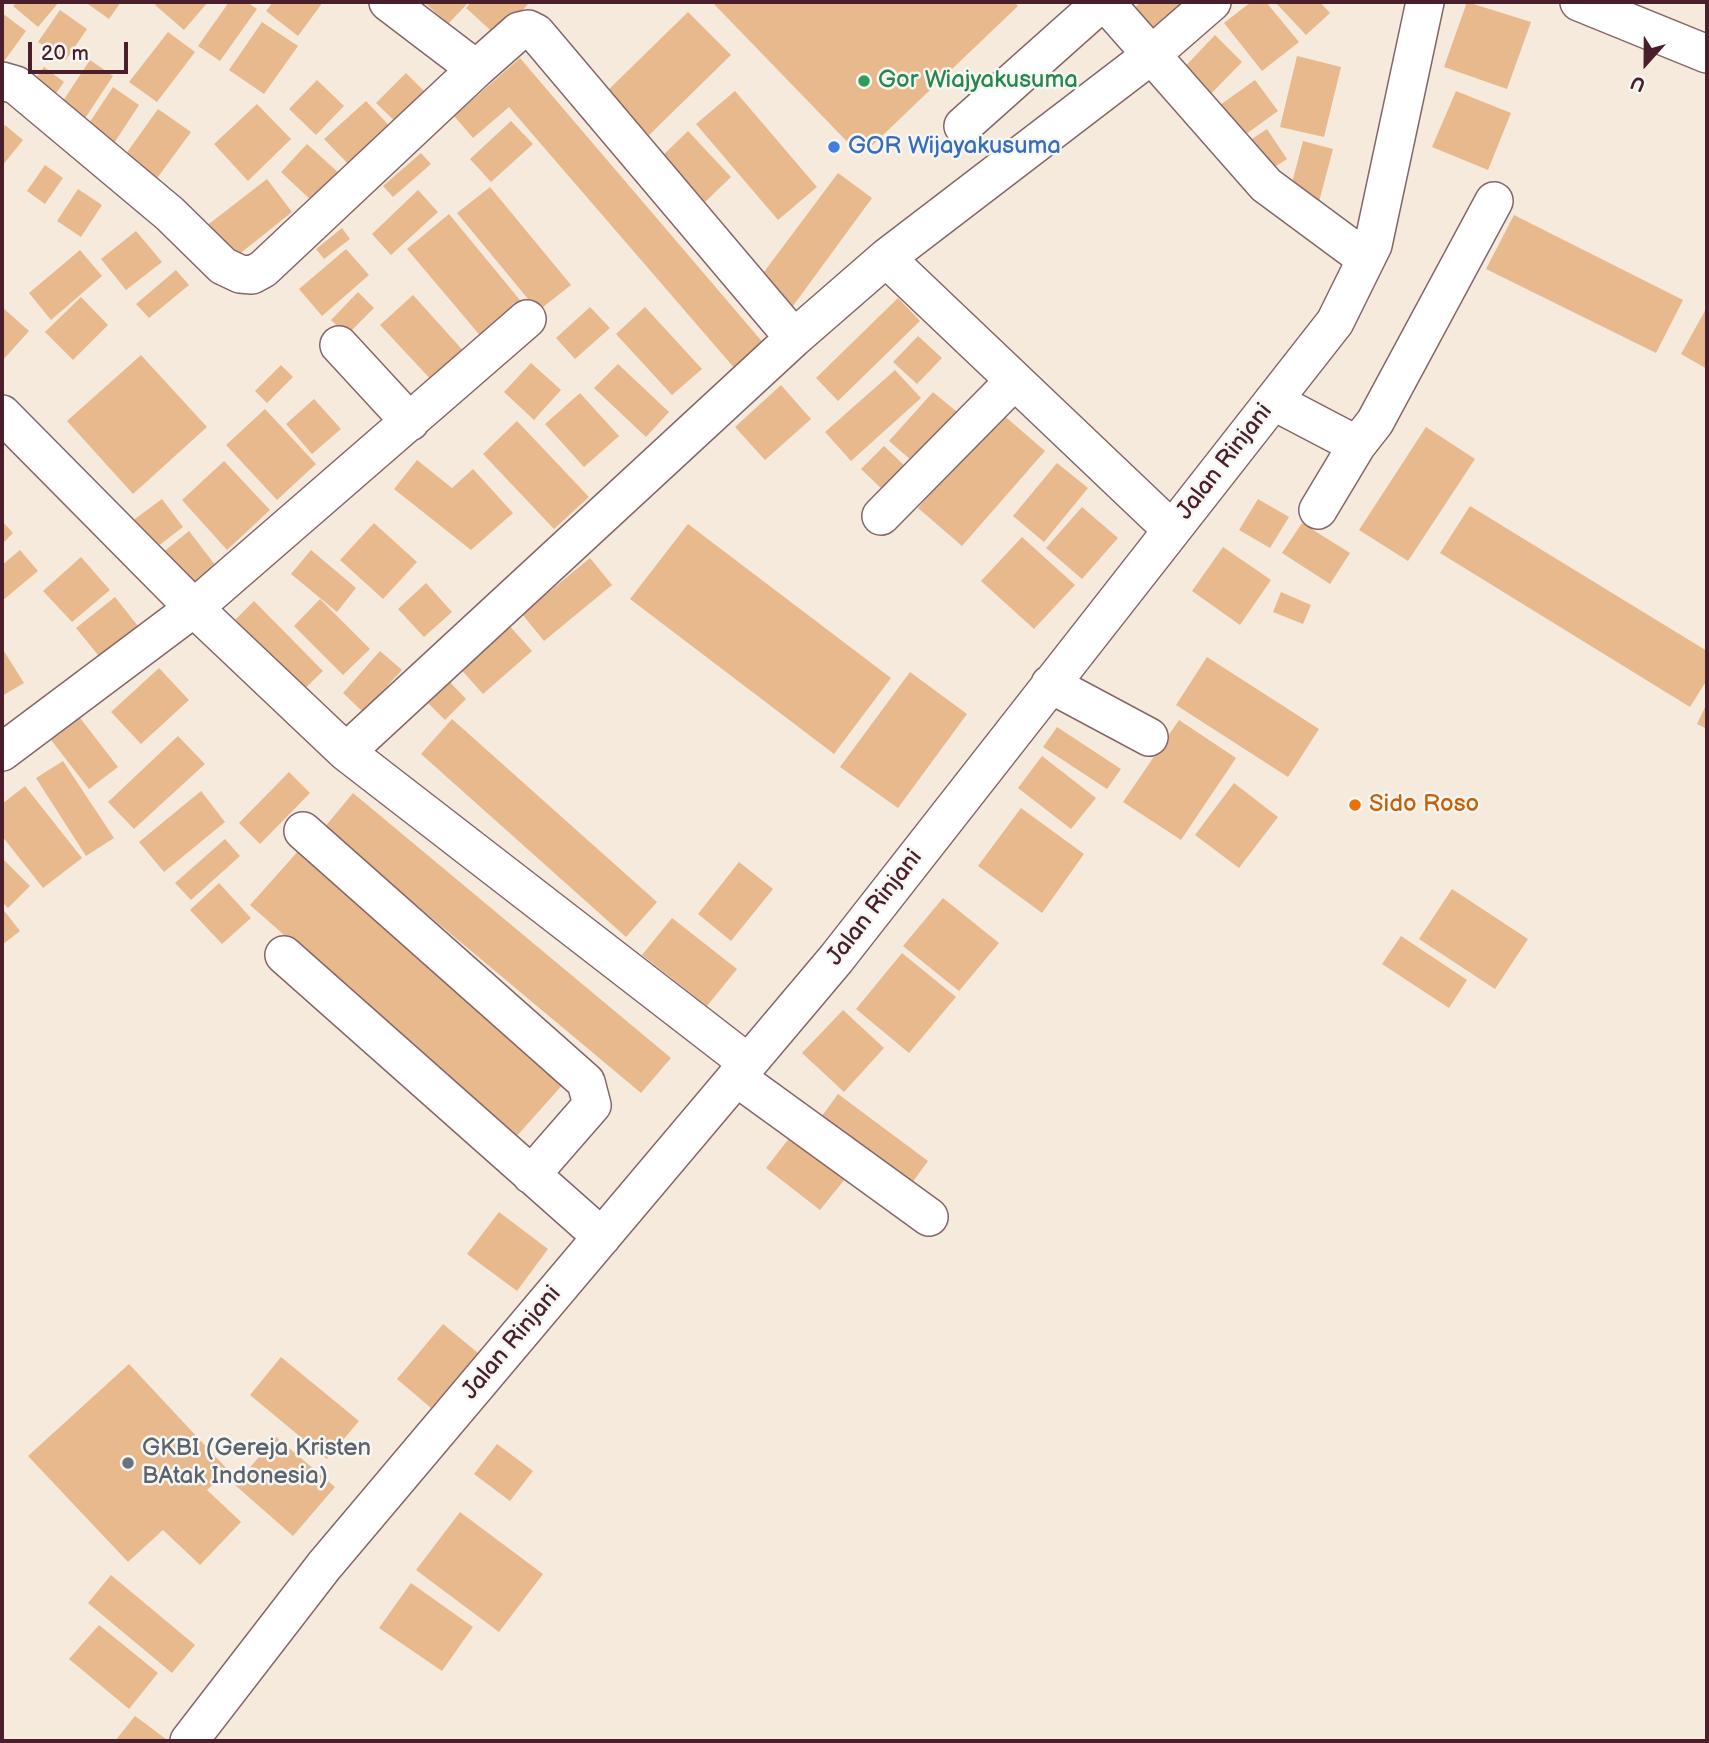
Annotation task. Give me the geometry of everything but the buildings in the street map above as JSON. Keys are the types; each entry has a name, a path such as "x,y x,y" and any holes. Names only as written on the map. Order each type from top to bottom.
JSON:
{"street":[{"path":"388,2 476,69"},
{"path":"963,126 1103,2 1266,185 1366,259"},
{"path":"346,752 794,338 886,258 1150,56 1212,2"},
{"name":"Jalan Rinjani","path":"189,1741 324,1566 836,958 1335,322 1373,245 1425,2"},
{"path":"1579,2 1640,13 1707,54"},
{"path":"2,81 16,85 170,214 223,266 240,274 252,275 263,269 476,69 519,31 528,29 536,33 794,338"},
{"path":"1318,510 1357,445 1376,422 1494,201"},
{"path":"886,258 1172,530"},
{"path":"2,752 194,608 527,318"},
{"path":"339,345 410,422"},
{"path":"881,516 1014,382"},
{"path":"1273,401 1357,445"},
{"path":"2,414 194,608 346,752 929,1217"},
{"path":"1051,684 1149,737"},
{"path":"303,831 586,1082 592,1105 531,1175"},
{"path":"284,955 602,1237"}],"place":[{"name":"Gor Wiajyakusuma","path":"864,81"},
{"name":"GOR Wijayakusuma","path":"834,147"},
{"name":"Sido Roso","path":"1355,805"},
{"name":"GKBI (Gereja Kristen BAtak Indonesia)","path":"128,1463"}]}
